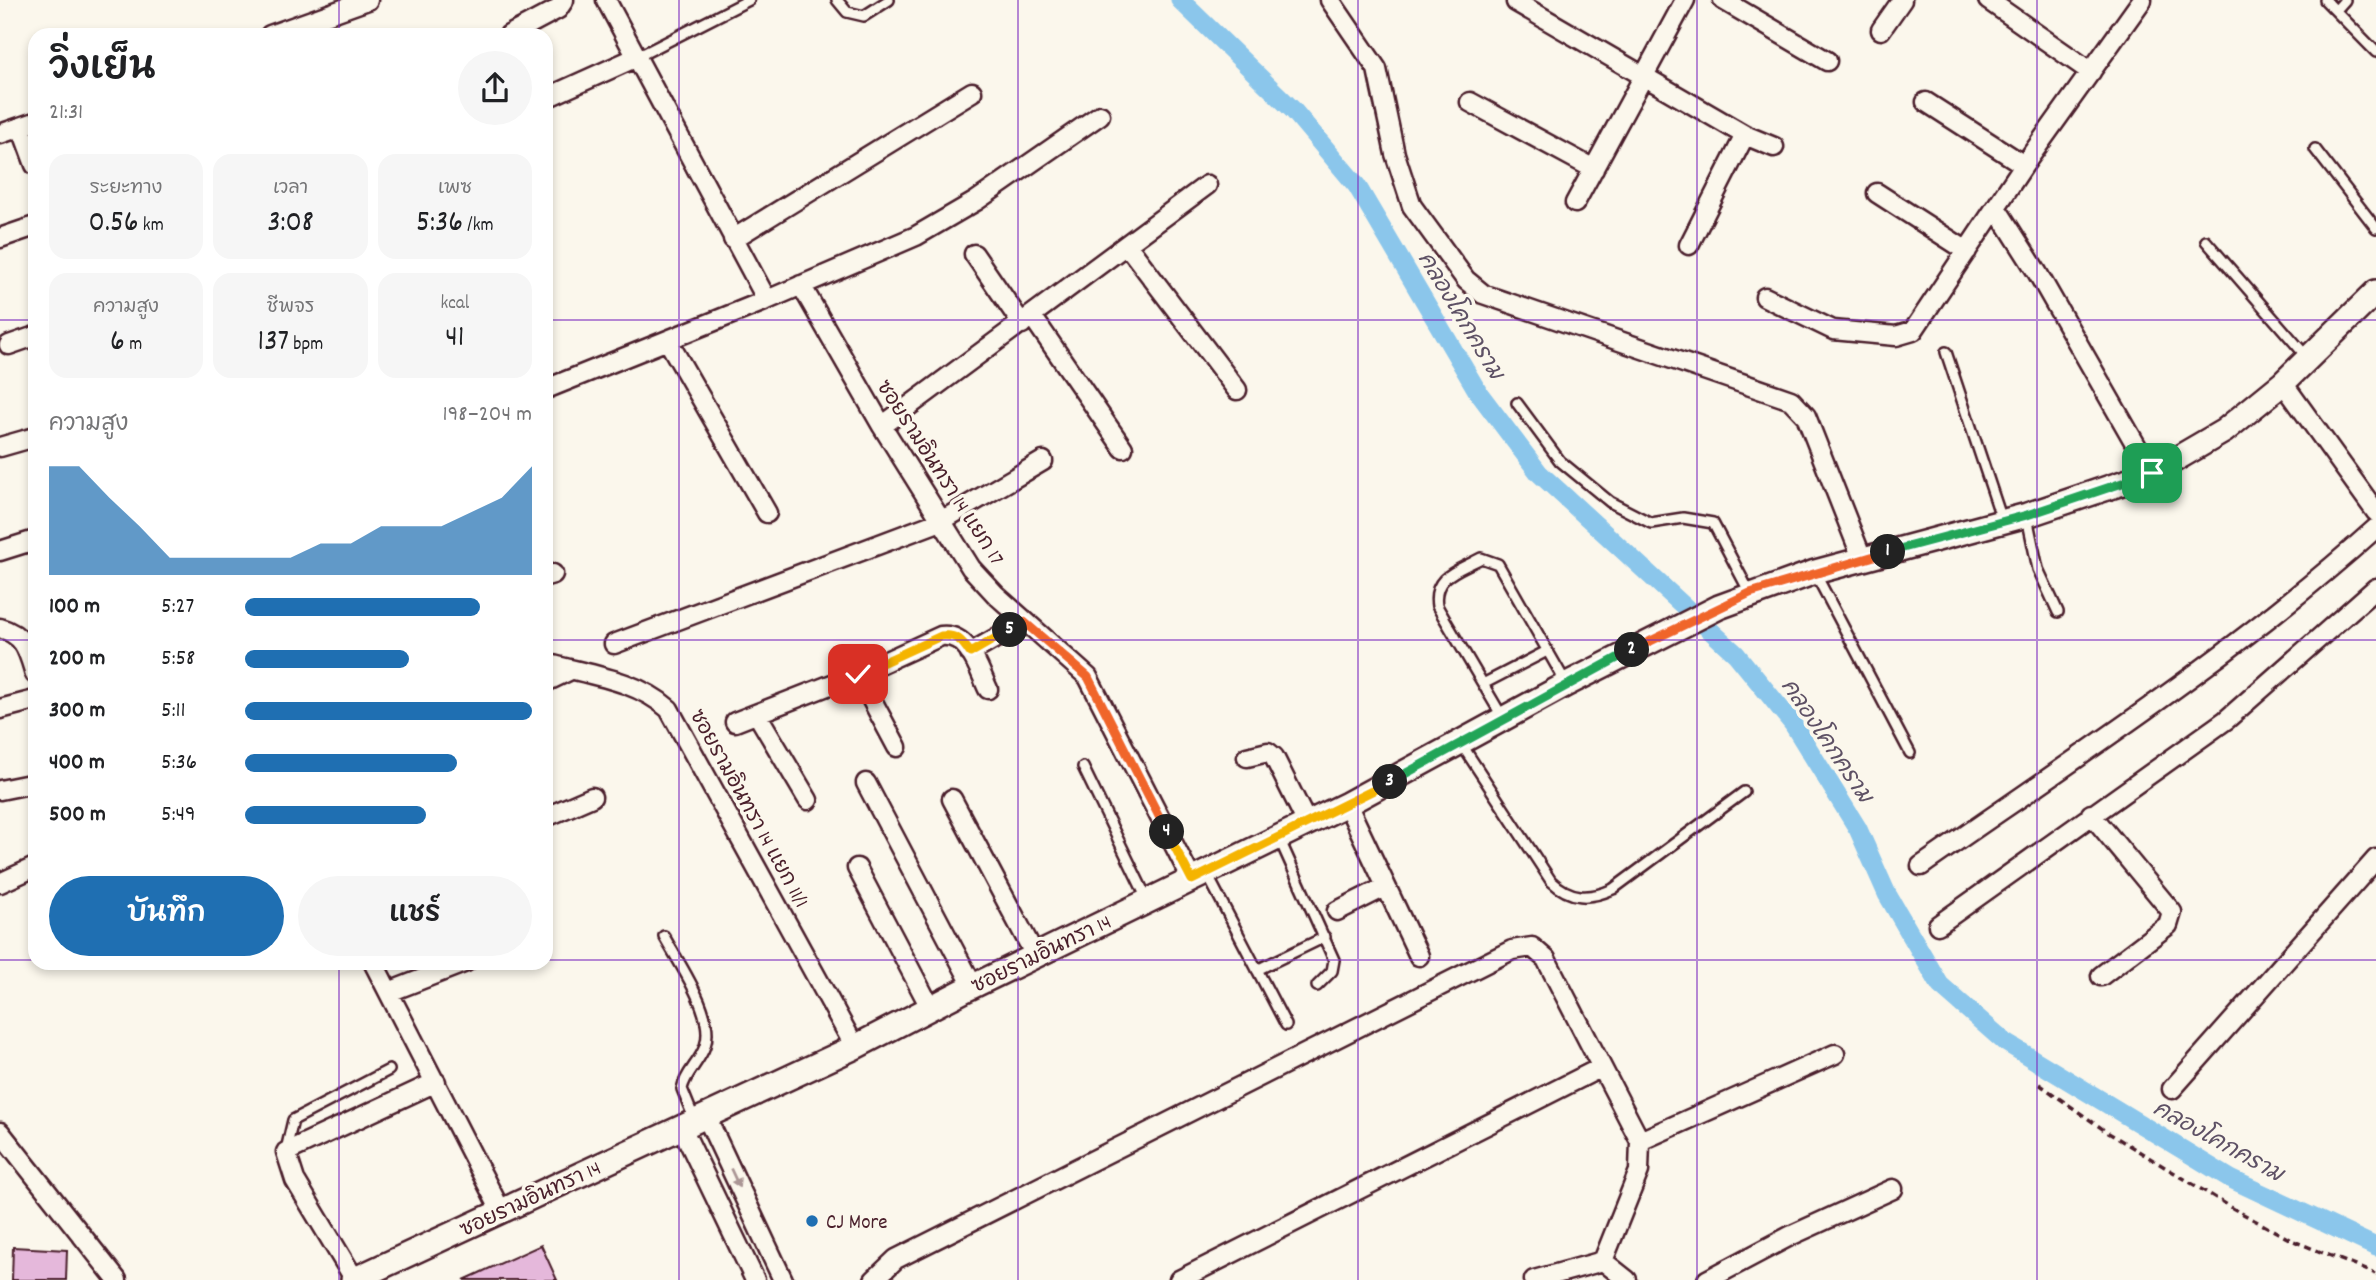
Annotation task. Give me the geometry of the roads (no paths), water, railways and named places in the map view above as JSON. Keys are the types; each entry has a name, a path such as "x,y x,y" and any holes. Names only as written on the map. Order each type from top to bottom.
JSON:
{"street":[{"path":"290,28 368,0"},
{"path":"522,28 558,9 564,0"},
{"path":"606,0 767,300"},
{"path":"1330,0 1377,69 1395,154 1412,206 1466,280 1483,294 1791,400 1806,416 1862,558"},
{"path":"1575,203 1685,0"},
{"path":"1723,0 1827,61"},
{"path":"1881,30 1902,0"},
{"path":"1988,0 2091,72"},
{"path":"1765,297 1833,330 1905,335 1913,331 2024,165 2142,0"},
{"path":"1516,2 1745,135 1774,147"},
{"path":"553,95 637,57"},
{"path":"733,239 972,92"},
{"path":"1470,102 1594,169"},
{"path":"1926,102 2024,165"},
{"path":"553,386 668,341 916,236 976,201 1100,115"},
{"path":"0,134 28,125"},
{"path":"1689,245 1745,135"},
{"path":"882,426 1207,185"},
{"path":"1877,193 1967,251"},
{"path":"1997,209 2037,272 2152,473"},
{"path":"0,238 28,228"},
{"path":"1127,245 1237,390"},
{"path":"974,254 1123,448"},
{"name":"ซอยรามอินทรา 14 แยก 17","path":"801,285 882,426 971,568 1024,622 1088,677 1199,876"},
{"name":"ซอยรามอินทรา 14","path":"354,1280 855,1046 1035,955 1347,804 1567,684 1750,593 1862,558 2027,515 2152,473 2224,431 2283,383 2376,292"},
{"path":"9,345 28,338"},
{"path":"668,341 767,513"},
{"path":"2283,383 2376,512"},
{"path":"0,447 28,439"},
{"path":"614,643 941,521 1043,461"},
{"path":"1921,866 2210,666 2308,589 2376,528"},
{"path":"0,551 28,542"},
{"path":"1938,925 2226,720 2376,588"},
{"path":"970,653 1024,622"},
{"path":"0,628 15,633 28,651"},
{"path":"735,722 858,674 941,636 952,634 963,641 988,690"},
{"name":"ซอยรามอินทรา 14 แยก 11/1","path":"553,665 626,683 653,694 669,709 855,1046"},
{"path":"553,679 571,670"},
{"path":"858,674 897,747"},
{"path":"0,709 28,702"},
{"path":"757,714 808,800"},
{"path":"1247,757 1268,752 1274,757 1307,823"},
{"path":"866,783 973,986"},
{"path":"0,790 28,784"},
{"path":"553,814 592,797"},
{"path":"952,799 1035,955"},
{"path":"1347,804 1419,956"},
{"path":"2091,814 2172,912 2168,925 2101,976"},
{"path":"2172,1089 2376,859"},
{"path":"857,868 930,1007"},
{"path":"0,883 28,870"},
{"path":"1337,911 1385,887"},
{"path":"874,1280 896,1259 1512,950 1532,947 1546,959 1640,1141 1639,1171 1603,1261"},
{"path":"377,970 501,1211"},
{"path":"389,992 445,970"},
{"path":"1640,1141 1835,1054"},
{"path":"1179,1280 1600,1068"},
{"path":"354,1280 295,1180 286,1152 436,1082"},
{"path":"695,1122 755,1280"},
{"path":"695,1122 783,1280"},
{"path":"0,1132 117,1280"},
{"path":"1707,1280 1790,1237 1893,1189"},
{"path":"1603,1261 1624,1279"},
{"path":"1534,1280 1603,1261"}],"lane":[{"path":"637,57 734,3 749,0"},
{"path":"837,0 847,12 864,16 889,0"},
{"path":"2325,0 2337,9 2376,52"},
{"path":"2337,9 2345,0"},
{"path":"2315,149 2376,228"},
{"path":"2206,241 2308,359"},
{"path":"1946,352 2002,522"},
{"path":"1517,403 1560,461 1610,502 1651,523 1683,518 1713,523 1750,593"},
{"path":"2027,515 2038,569 2058,612"},
{"path":"1503,718 1436,599 1439,581 1471,564 1487,558 1498,564 1567,684"},
{"path":"1815,572 1910,752"},
{"path":"1483,684 1547,652"},
{"path":"1460,743 1550,881 1562,892 1582,897 1596,897 1613,889 1744,792"},
{"path":"1083,767 1148,901"},
{"path":"1279,837 1325,937 1334,966 1317,986"},
{"path":"1199,876 1257,970 1286,1025"},
{"path":"664,936 705,1012 708,1030 703,1052 682,1089 695,1122"},
{"path":"1257,970 1325,937"},
{"path":"286,1152 293,1120 389,1070"}],"waterway":[{"name":"คลองโคกคราม","path":"1180,0 1293,110 1357,186 1478,392 1539,473 1736,654 1793,724 1858,829 1887,894 1940,985 2005,1042 2231,1179 2376,1247"}],"place":[{"name":"CJ More","path":"812,1221"}]}
